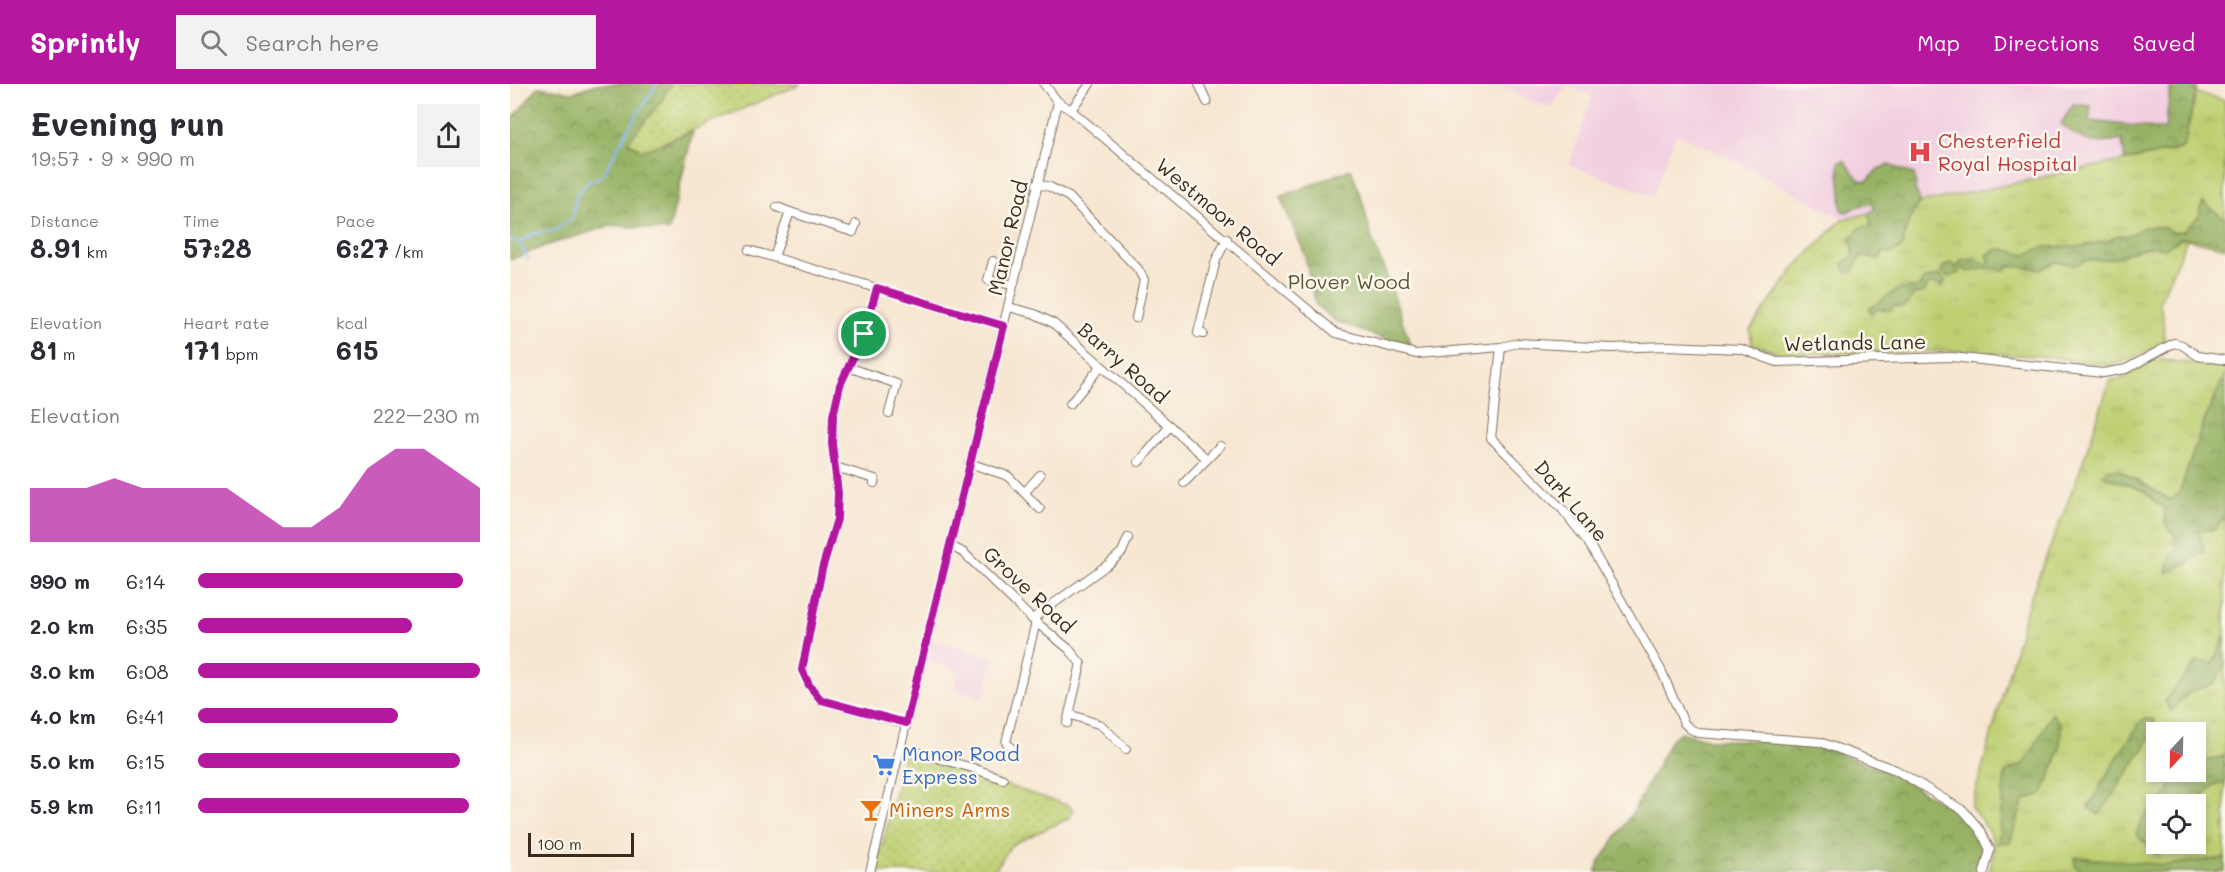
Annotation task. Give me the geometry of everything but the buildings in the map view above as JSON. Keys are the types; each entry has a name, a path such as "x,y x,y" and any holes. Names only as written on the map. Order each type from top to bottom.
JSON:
{"street":[{"path":"1044,84 1058,102"},
{"path":"1071,110 1090,84"},
{"path":"1199,84 1207,102"},
{"name":"Westmoor Road","path":"1058,102 1071,110 1227,239 1336,333 1416,354 1501,347"},
{"name":"Manor Road","path":"870,872 1058,102"},
{"path":"1037,184 1050,187 1069,197 1138,269 1144,280 1136,318"},
{"path":"777,207 853,232 856,224"},
{"path":"774,257 790,212"},
{"path":"1203,334 1198,333 1216,260 1227,239"},
{"path":"749,250 1004,326"},
{"path":"993,261 988,280 1013,285"},
{"path":"877,288 864,334 840,385 833,416 832,444 838,493 837,519 822,569 802,670 809,685 821,700 906,723"},
{"name":"Barry Road","path":"1009,307 1053,322 1207,459"},
{"name":"Wetlands Lane","path":"1501,347 1518,343 1611,348 1667,346 1741,349 1778,362 1952,357 2103,373 2126,369 2174,343 2182,345 2194,355 2225,360"},
{"name":"Dark Lane","path":"1501,347 1491,438 1562,509 1588,542 1661,670 1684,723 1698,733 1820,742 1896,770 1964,811 1981,831 1990,850 1984,872"},
{"path":"1070,404 1101,366"},
{"path":"848,367 897,384 889,413"},
{"path":"1139,462 1170,426"},
{"path":"1184,483 1220,446"},
{"path":"969,463 1001,472 1025,492 1040,509"},
{"path":"835,467 875,479 874,483"},
{"path":"1025,492 1040,475"},
{"path":"1011,748 1006,742 1034,620 1110,563 1122,552 1128,538"},
{"name":"Grove Road","path":"951,546 964,553 1034,620 1069,649 1082,664 1069,714"},
{"path":"1067,723 1069,714 1101,725 1126,749"},
{"path":"901,748 973,768 1003,779"}],"shaded area":[{"name":"Chesterfield Royal Hospital","path":"1500,84 2171,84 2166,129 2089,121 2073,104 2061,124 2077,137 2122,139 2125,161 1843,219 1730,158 1676,133 1653,196 1569,165 1592,96 1566,85 1551,108 1533,102"},
{"path":"932,640 995,657 983,698 953,689 959,671 927,661"}],"green space":[{"path":"596,84 671,84 662,100 628,142 643,151 693,131 669,231 612,225 545,246 510,260 510,122 538,87 573,92"},
{"path":"671,84 801,84 643,151 628,142 662,100"},
{"path":"2171,84 2198,84 2183,148 2125,161 2122,140 2096,143 2082,139 2061,124 2073,104 2091,106 2089,121 2165,129"},
{"path":"2196,93 2225,100 2225,248 2187,239 2159,303 2163,315 2164,342 2144,354 2111,366 2051,357 1955,351 1782,354 1752,344 1750,330 1796,266 1843,219 2183,148"},
{"path":"1844,160 1859,180 1867,181 1878,169 1889,165 1914,174 1915,189 1920,200 1906,228 1903,247 1890,254 1885,252 1877,260 1860,256 1854,271 1845,272 1843,264 1853,255 1850,239 1861,227 1871,226 1869,213 1875,208 1872,204 1858,206 1847,212 1842,211 1839,162"},
{"name":"Plover Wood","path":"1351,169 1363,203 1373,243 1410,344 1384,339 1335,321 1316,305 1304,252 1280,197"},
{"path":"2203,202 2225,219 2225,245 2187,238 2165,248 2143,248 2116,257 2088,260 2076,265 2057,262 2041,269 2008,266 2004,271 1990,268 1967,272 1963,267 1950,277 1941,272 1943,267 1951,263 1956,268 1962,259 1975,258 1986,264 1990,261 1987,255 1995,250 2003,249 2026,255 2043,247 2084,246 2110,240 2117,235 2129,235 2144,227 2165,227 2171,232 2184,231 2200,215"},
{"path":"1940,275 1946,280 1942,286 1934,283 1928,285 1924,292 1913,295 1907,305 1894,306 1891,310 1879,309 1872,314 1869,311 1870,308 1897,290 1919,287 1926,279"},
{"path":"2152,359 2225,367 2225,375 2203,424 2179,494 2170,500 2136,479 2126,484 2145,491 2155,502 2165,508 2165,523 2175,536 2177,551 2185,565 2204,551 2197,529 2213,530 2225,517 2225,872 1989,872 1994,851 1991,836 1971,807 2029,601 2081,468 2110,380 2124,378"},
{"path":"2225,375 2225,517 2213,530 2198,530 2204,551 2185,565 2167,572 2171,556 2177,551 2175,536 2165,523 2165,508 2155,502 2145,491 2102,474 2107,469 2119,470 2170,500 2179,494 2203,424"},
{"path":"2225,636 2225,664 2214,684 2191,691 2171,711 2165,701 2197,661 2213,664"},
{"path":"2052,713 2061,725 2060,749 2043,794 2024,800 2010,842 1998,843 2005,773 2026,762"},
{"path":"2143,719 2153,719 2154,722 2146,722 2146,744 2143,750 2099,815 2088,807"},
{"path":"1681,732 1709,740 1818,746 1893,774 1960,814 1978,834 1986,852 1978,872 1596,872 1599,863 1633,812 1672,738"},
{"path":"908,753 1070,806 1073,812 1070,818 1011,845 994,872 876,872 904,755"},
{"path":"2225,756 2225,784 2215,784 2206,794 2167,794 2171,782 2206,782 2206,761"},
{"path":"2146,815 2146,844 2136,834"},
{"path":"2075,857 2165,865 2225,858 2225,869 2215,872 2083,872 2075,866"}],"waterway":[{"path":"510,240 519,242 536,233 556,230 573,218 576,195 589,182 603,175 628,129 657,84"},
{"path":"519,242 528,259"}],"place":[{"name":"Chesterfield Royal Hospital","path":"1920,152"},
{"name":"Manor Road Express","path":"884,765"},
{"name":"Miners Arms","path":"871,810"}],"route":[{"path":"877,288 1004,326 906,723 821,700 809,685 802,670 822,569 837,519 838,493 832,444 833,416 840,385 864,334 877,288"}]}
